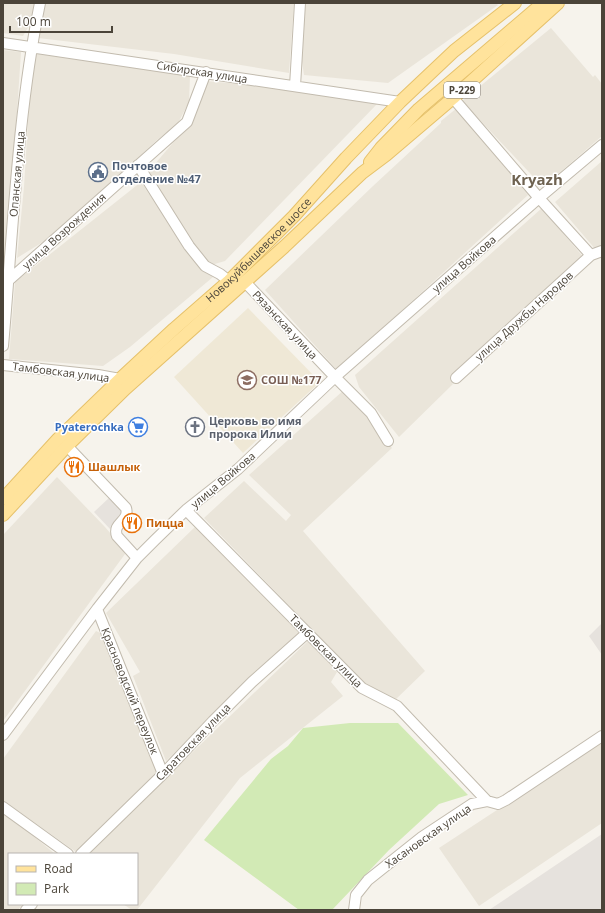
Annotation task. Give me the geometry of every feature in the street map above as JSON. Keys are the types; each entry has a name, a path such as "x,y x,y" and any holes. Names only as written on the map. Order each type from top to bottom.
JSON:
{"main road":[{"name":"Новокуйбышевское шоссе","path":"3,515 66,446 125,389 245,282 362,173 386,155 453,98 558,3"},
{"name":"Новокуйбышевское шоссе","path":"3,499 58,440 120,379 229,281 294,216 346,158 400,102 454,51 511,4"},
{"name":"Новокуйбышевское шоссе","path":"362,173 381,148 419,109 541,5"}],"street":[{"name":"Опанская улица","path":"3,346 17,167 31,47 40,3"},
{"path":"295,86 300,3"},
{"name":"Сибирская улица","path":"3,43 400,102"},
{"name":"улица Возрождения","path":"9,280 187,122 206,72"},
{"path":"453,98 539,198 591,255"},
{"name":"улица Войкова","path":"3,735 137,558 186,510 238,469 335,377 539,198 602,145"},
{"path":"138,166 189,246 205,266 229,281"},
{"name":"улица Дружбы Народов","path":"456,378 591,255 602,251"},
{"name":"Рязанская улица","path":"245,282 371,414 388,441"},
{"name":"Тамбовская улица","path":"3,365 98,375 120,379"},
{"path":"66,446 126,508 126,517 117,526 116,532 117,536 137,558"},
{"name":"Тамбовская улица","path":"186,510 362,688 397,706 487,801"},
{"name":"Красноводский переулок","path":"97,609 163,774"},
{"name":"Саратовская улица","path":"81,853 163,774 252,682 307,633"},
{"name":"Хасановская улица","path":"354,910 356,895 368,880 422,837 472,804 487,801 498,804 506,800 602,736"},
{"path":"3,807 67,853"}],"shaded area":[{"path":"3,3 35,3 34,17 23,36 3,33"},
{"path":"44,3 294,3 289,73 174,54 38,38"},
{"path":"302,3 496,3 498,5 388,83 304,75 300,48"},
{"path":"551,28 593,77 595,75 602,84 602,136 543,187 462,101"},
{"path":"3,50 21,52 7,264 3,293"},
{"path":"32,53 190,76 189,102 177,125 157,140 59,232 17,258 24,187"},
{"path":"205,81 240,84 378,103 225,261 208,266 179,223 149,171 188,125"},
{"path":"457,108 528,195 337,370 265,290 441,123 441,121"},
{"path":"602,161 602,248 596,250 555,202"},
{"path":"141,182 179,238 213,277 130,347 103,366 9,359 15,282"},
{"path":"542,208 563,230 562,232 585,259 450,379 453,384 399,437 359,387 355,375"},
{"name":"СОШ №177","path":"248,308 320,382 243,453 174,377"},
{"path":"345,389 392,448 303,531 425,671 394,701 372,691 204,518 244,481 286,521 291,515 249,475"},
{"path":"57,477 105,527 123,548 125,554 3,721 3,535"},
{"path":"111,496 124,509 122,517 110,529 94,512"},
{"path":"196,526 301,634 166,761 133,676 140,672 106,613"},
{"path":"602,623 602,655 589,636"},
{"path":"96,631 107,636 159,773 76,852 3,800 3,759"},
{"path":"308,641 337,672 331,682 343,696 240,778 137,910 132,910 124,905 138,905 138,853 88,853"},
{"path":"602,741 602,823 479,906 439,848"},
{"path":"3,813 24,828 54,853 8,853 8,905 22,905 18,910 3,910"},
{"path":"602,834 602,910 489,910"}],"green space":[{"path":"350,723 398,723 468,795 439,804 389,850 332,910 299,910 204,840 271,759 288,746 303,728"}],"place":[{"name":"Почтовое отделение №47","path":"98,172"},
{"name":"СОШ №177","path":"247,380"},
{"name":"Pyaterochka","path":"138,427"},
{"name":"Церковь во имя пророка Илии","path":"195,427"},
{"name":"Шашлык","path":"74,467"},
{"name":"Пицца","path":"132,523"}],"district":[{"name":"Kryazh","path":"537,180"}]}
